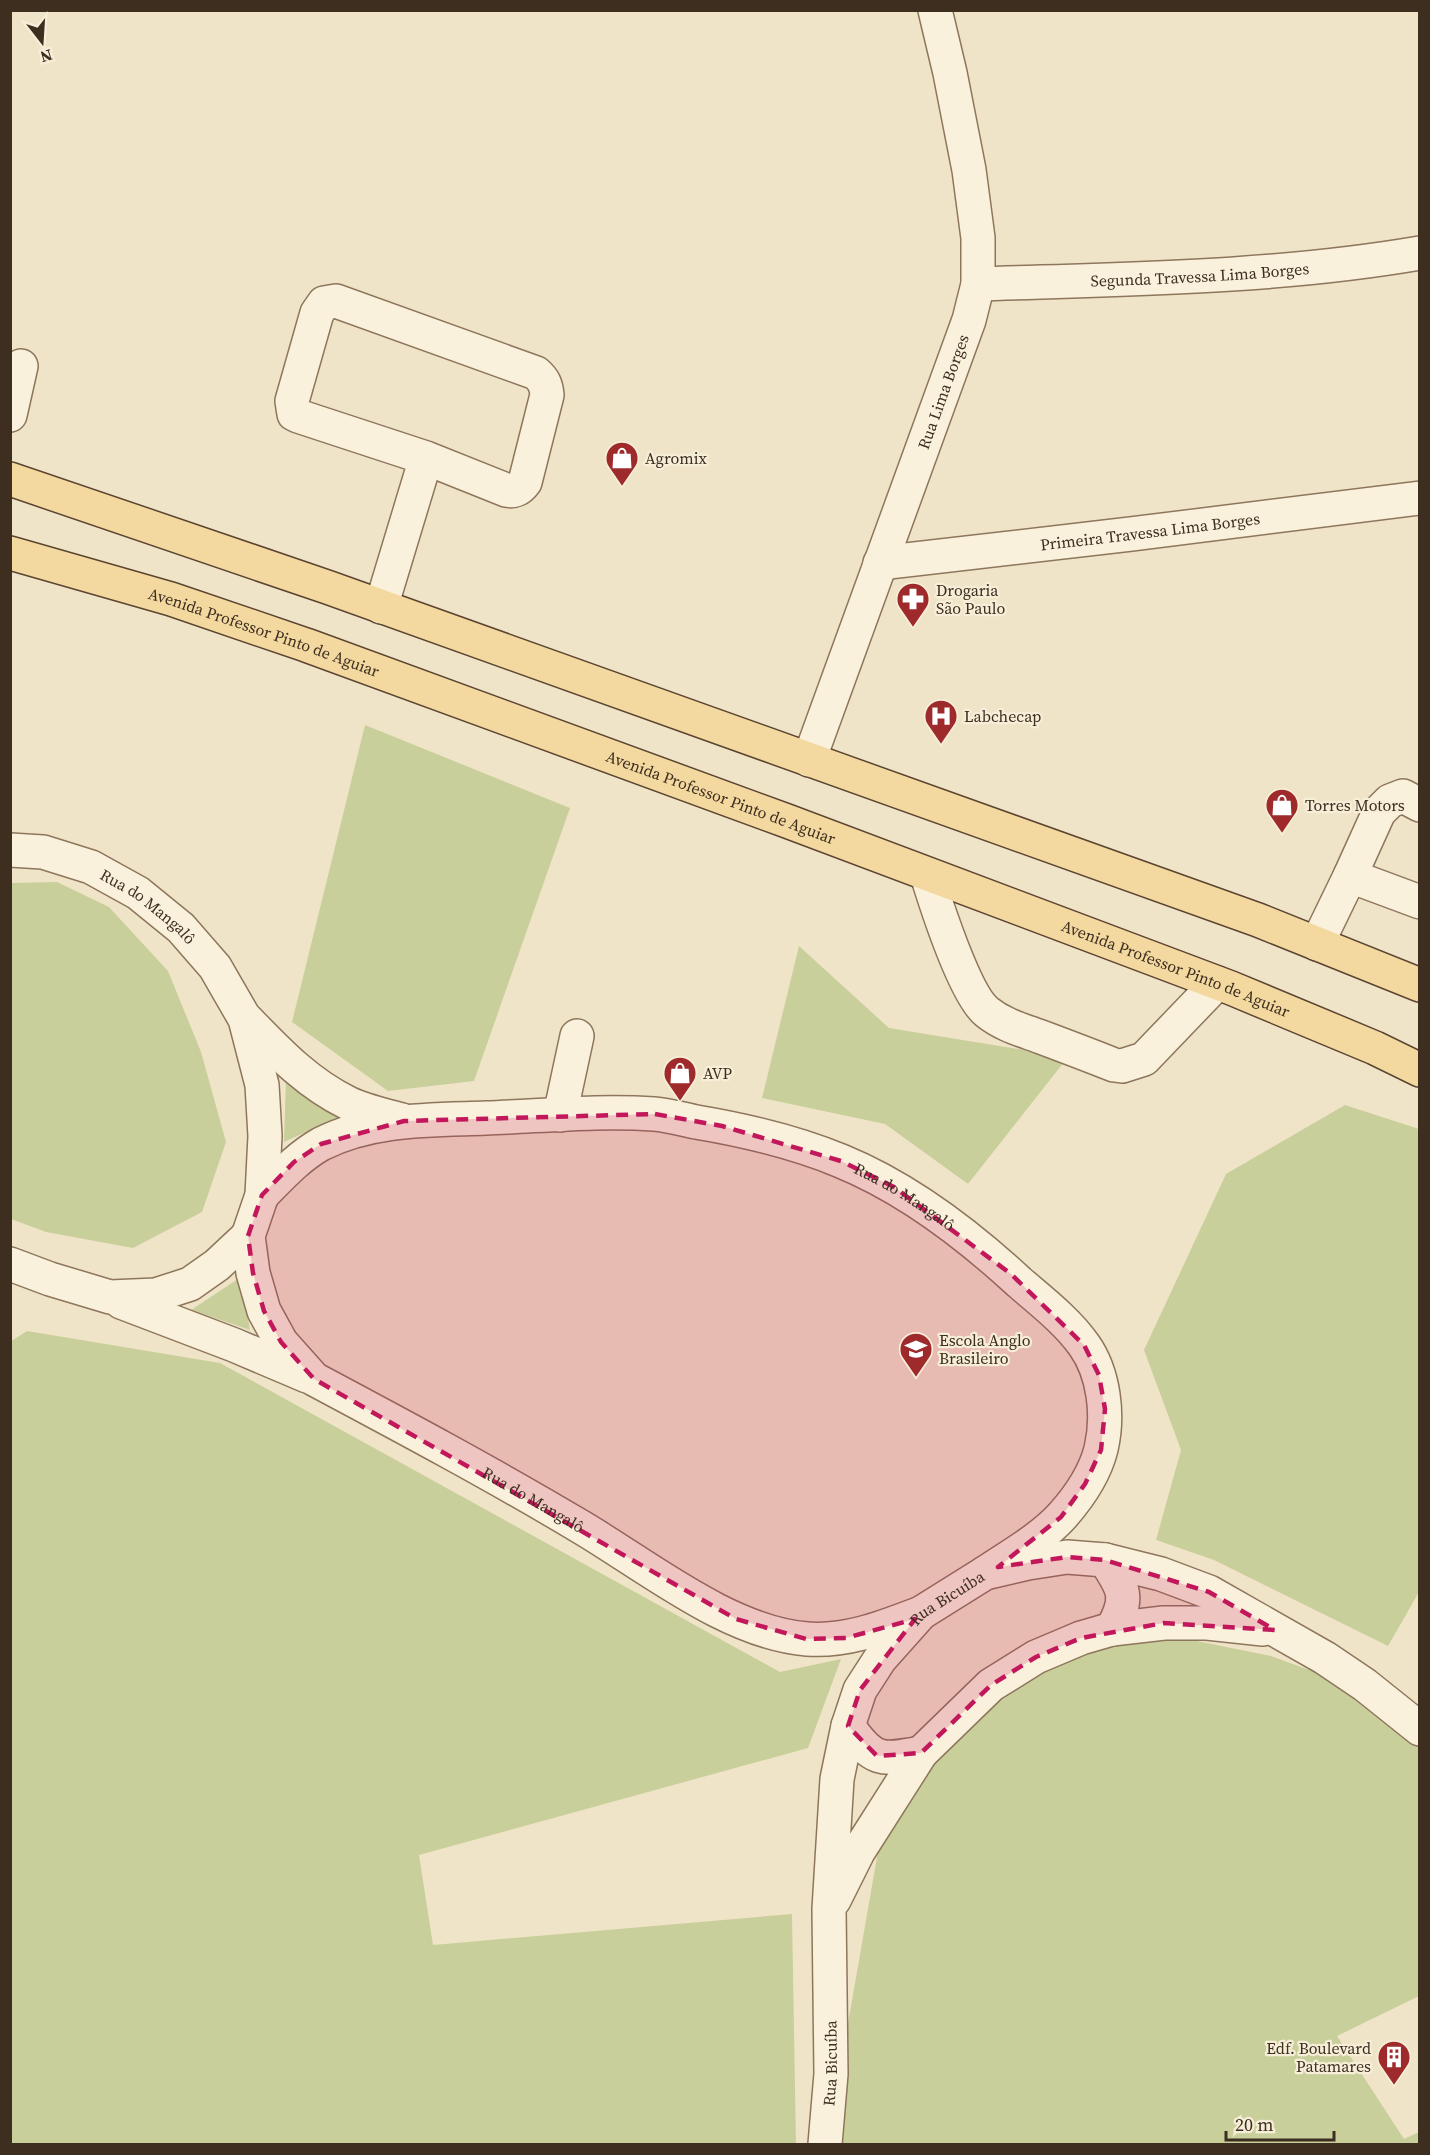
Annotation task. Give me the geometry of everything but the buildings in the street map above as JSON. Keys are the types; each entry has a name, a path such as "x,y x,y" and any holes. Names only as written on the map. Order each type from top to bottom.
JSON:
{"main road":[{"path":"10,478 381,607 1258,920 1419,985"},
{"name":"Avenida Professor Pinto de Aguiar","path":"10,553 171,599 306,645 1217,983 1375,1048 1419,1070"}],"street":[{"name":"Rua Lima Borges","path":"808,760 969,320 978,284 978,238 969,170 935,10"},
{"name":"Segunda Travessa Lima Borges","path":"978,284 1286,271 1419,253"},
{"path":"336,301 536,373 543,379 548,395 525,482 521,488 506,490 426,458 294,414 292,401 316,313 324,303 336,301"},
{"path":"10,415 21,366"},
{"path":"381,607 426,458"},
{"name":"Primeira Travessa Lima Borges","path":"880,563 1419,498"},
{"path":"1317,944 1379,812 1390,801 1403,796 1419,805"},
{"name":"Rua do Mangalô","path":"10,850 42,852 92,867 138,893 181,928 215,966 246,1019 284,1059 316,1085 350,1104 404,1121"},
{"path":"927,875 940,916 962,969 974,996 985,1011 1005,1024 1114,1065 1122,1066 1144,1059 1217,983"},
{"path":"1350,876 1419,902"},
{"name":"Rua do Mangalô","path":"246,1019 262,1084 265,1136 262,1195 248,1236 253,1273 264,1311 281,1342 315,1379"},
{"path":"560,1115 577,1036"},
{"name":"Rua do Mangalô","path":"262,1195 294,1162 321,1144 354,1131 404,1121 586,1113 655,1114 722,1126 776,1140 841,1161 894,1187 956,1228 1044,1304 1084,1345 1099,1376 1105,1409 1101,1450 1086,1484 1061,1517 984,1573"},
{"name":"Rua do Mangalô","path":"110,1297 156,1295 190,1284 217,1265 248,1236"},
{"name":"Rua do Mangalô","path":"10,1264 110,1297 315,1379 571,1521 698,1599 736,1619 773,1632 806,1639 846,1638 880,1629 921,1613"},
{"name":"Rua Bicuíba","path":"825,2145 831,2074 829,1910 837,1779 848,1726 860,1690 880,1659 921,1613 984,1573 1066,1557 1105,1560 1161,1574 1209,1592 1325,1658 1365,1685 1419,1729"},
{"path":"1105,1560 1118,1580 1124,1595 1123,1610 1112,1629"},
{"name":"Rua Bicuíba","path":"829,1910 858,1852 921,1753 991,1685 1035,1657 1081,1638 1112,1629 1164,1623 1207,1623 1275,1630"},
{"path":"848,1726 864,1748 877,1756 895,1758 921,1753"}],"highlighted area":[{"path":"655,1114 722,1126 841,1161 894,1187 1011,1274 1084,1345 1099,1375 1105,1409 1101,1450 1085,1484 1061,1517 998,1567 1067,1557 1105,1560 1209,1592 1275,1630 1164,1623 1081,1638 1036,1657 991,1685 921,1753 877,1756 848,1726 860,1690 915,1619 846,1638 806,1639 736,1619 314,1379 281,1342 264,1311 253,1273 248,1236 262,1195 294,1162 321,1144 404,1121"}],"green space":[{"path":"365,725 570,808 474,1081 388,1091 292,1022"},
{"path":"57,882 109,907 168,971 201,1052 226,1142 202,1212 133,1248 46,1232 11,1219 11,883"},
{"path":"799,946 889,1028 1068,1057 968,1184 885,1124 762,1098"},
{"path":"286,1080 341,1116 284,1142"},
{"path":"1345,1105 1419,1129 1419,1592 1388,1646 1214,1560 1156,1540 1181,1450 1144,1350 1226,1174"},
{"path":"241,1277 250,1330 191,1310"},
{"path":"27,1331 220,1363 780,1672 841,1659 808,1748 419,1855 433,1945 792,1914 796,2144 11,2144 10,1342"},
{"path":"1187,1639 1271,1656 1411,1707 1419,1717 1419,1996 1337,2036 1404,2139 1419,2132 1419,2144 827,2144 881,1834 938,1747 1006,1682 1089,1648"}],"place":[{"name":"Agromix","path":"622,487"},
{"name":"Drogaria São Paulo","path":"913,628"},
{"name":"Labchecap","path":"941,745"},
{"name":"Torres Motors","path":"1282,834"},
{"name":"AVP","path":"680,1102"},
{"name":"Escola Anglo Brasileiro","path":"916,1378"},
{"name":"Edf. Boulevard Patamares","path":"1394,2086"}]}
